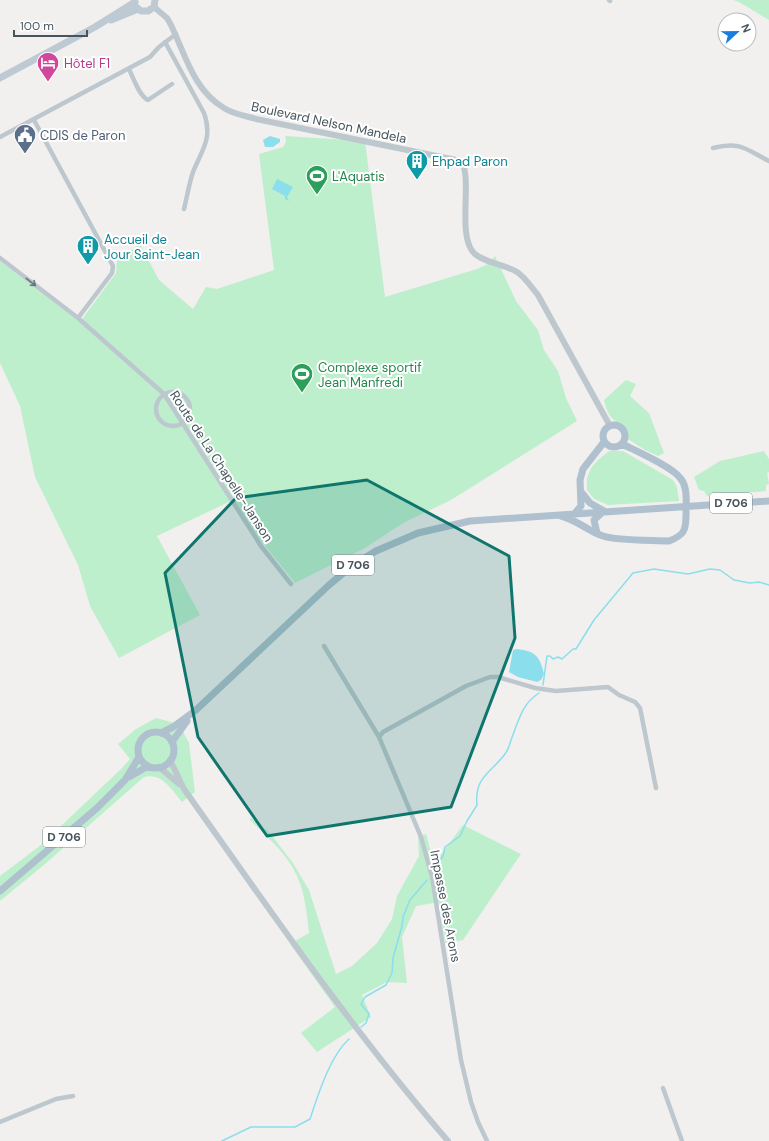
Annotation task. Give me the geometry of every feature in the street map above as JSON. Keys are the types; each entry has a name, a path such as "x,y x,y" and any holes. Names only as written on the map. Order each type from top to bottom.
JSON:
{"main road":[{"path":"0,78 95,26 135,1 138,9"},
{"path":"95,26 138,9 145,12 154,3"},
{"path":"574,513 581,506 582,493 580,480 583,469 604,442 603,435 610,426 617,426 623,430 625,437 622,444 613,448 604,442"},
{"path":"557,515 573,519 587,529 605,537 669,541 679,537 686,528 686,490 682,479 672,471 622,444"},
{"path":"582,493 590,503 604,512 594,520 597,533"},
{"name":"D 706","path":"172,742 175,735 196,710 329,585 353,565 376,551 418,533 470,521 769,501"},
{"name":"D 706","path":"161,733 173,727 196,710"},
{"path":"152,732 161,733 172,742 173,751 170,760 159,767 148,766 139,757 138,747 144,736 152,732"},
{"name":"D 706","path":"0,891 97,808 125,780 139,757"},
{"name":"D 706","path":"125,780 148,766"}],"street":[{"path":"0,138 150,57 165,42 176,34 167,18 154,3"},
{"name":"Boulevard Nelson Mandela","path":"176,34 199,85 224,109 256,119 461,161 464,172 466,229 469,244 473,252 516,272 526,280 538,295 610,426"},
{"path":"165,42 198,102 208,125 207,141 193,173 184,209"},
{"path":"129,69 142,94 148,100 172,84"},
{"path":"34,120 113,266 112,273 78,318"},
{"path":"713,148 727,145 746,147 769,161"},
{"name":"Route de La Chapelle-Janson","path":"0,258 78,318 164,394 261,546 291,584"},
{"path":"169,392 180,394 188,402 189,414 182,423 177,425 167,424 159,418 156,413 157,402 164,394 169,392"},
{"name":"Impasse des Arons","path":"324,646 379,737 421,837 432,877 461,1060 473,1108 487,1141"},
{"path":"379,737 383,732 483,678 498,677 535,688 556,692 608,687 619,695 635,702 640,708 656,788"},
{"path":"170,760 184,790 358,1030 401,1086 448,1141"},
{"path":"159,767 184,790"},
{"path":"663,1088 682,1141"},
{"path":"0,1122 56,1099 73,1096"}],"highlighted area":[{"path":"367,480 509,556 515,638 451,807 267,836 198,737 165,573 236,498"}],"green space":[{"path":"733,0 769,0 769,20 757,12"},
{"name":"Complexe sportif Jean Manfredi","path":"285,136 365,141 385,297 477,269 488,264 495,256 516,301 538,330 544,350 558,371 566,398 577,421 451,500 403,523 365,548 295,583 258,537 233,500 157,536 200,615 119,658 90,606 78,565 35,477 20,406 0,363 0,261 80,322 116,273 117,261 140,244 159,280 193,309 206,287 217,289 274,270 259,154 283,147 286,142"},
{"path":"626,380 636,384 630,396 649,413 664,453 658,456 628,439 624,427 610,416 607,409 604,400"},
{"path":"609,451 623,451 673,480 677,487 679,501 608,505 594,499 587,490 587,478 591,468"},
{"path":"764,451 769,459 769,472 767,473 769,484 766,485 766,491 707,496 704,491 699,490 694,477 720,461"},
{"path":"156,718 179,724 189,743 195,792 182,802 166,783 156,777 144,777 45,864 0,901 0,876 41,845 122,768 130,759 118,744 136,729"},
{"path":"251,818 269,832 293,863 309,890 336,974 352,966 377,943 392,919 397,896 419,856 418,837 426,834 434,864 463,825 521,854 463,940 445,943 439,902 416,906 402,937 407,983 387,982 362,995 371,1017 317,1052 301,1033 335,1007 290,944 309,933 302,890 297,876 288,860 276,845 249,819"}],"water":[{"path":"270,136 280,139 280,142 273,147 265,147 263,140"},
{"path":"277,179 293,187 287,197 289,201 285,199 285,196 272,189"},
{"path":"517,649 528,651 536,656 541,663 544,674 541,680 537,682 518,677 509,672 513,650"}],"waterway":[{"path":"543,685 547,656 550,656 553,659 558,657 562,659 573,649 576,649 594,620 633,573 654,569 688,574 710,569 720,570 734,580 750,583 759,582 769,585"},
{"path":"435,869 443,856 445,847 460,836 477,805 478,788 485,776 500,760 509,747 524,708 539,693"},
{"path":"361,1027 366,1023 369,1014 361,1004 365,997 386,985 392,973 393,958 403,917 410,900 427,880"},
{"path":"222,1141 251,1127 295,1127 310,1119 330,1065 342,1046 349,1039"}],"place":[{"name":"Hôtel F1","path":"48,82"},
{"name":"CDIS de Paron","path":"25,154"},
{"name":"Ehpad Paron","path":"417,180"},
{"name":"L'Aquatis","path":"317,196"},
{"name":"Accueil de Jour Saint-Jean","path":"88,266"},
{"name":"Complexe sportif Jean Manfredi","path":"302,394"}]}
